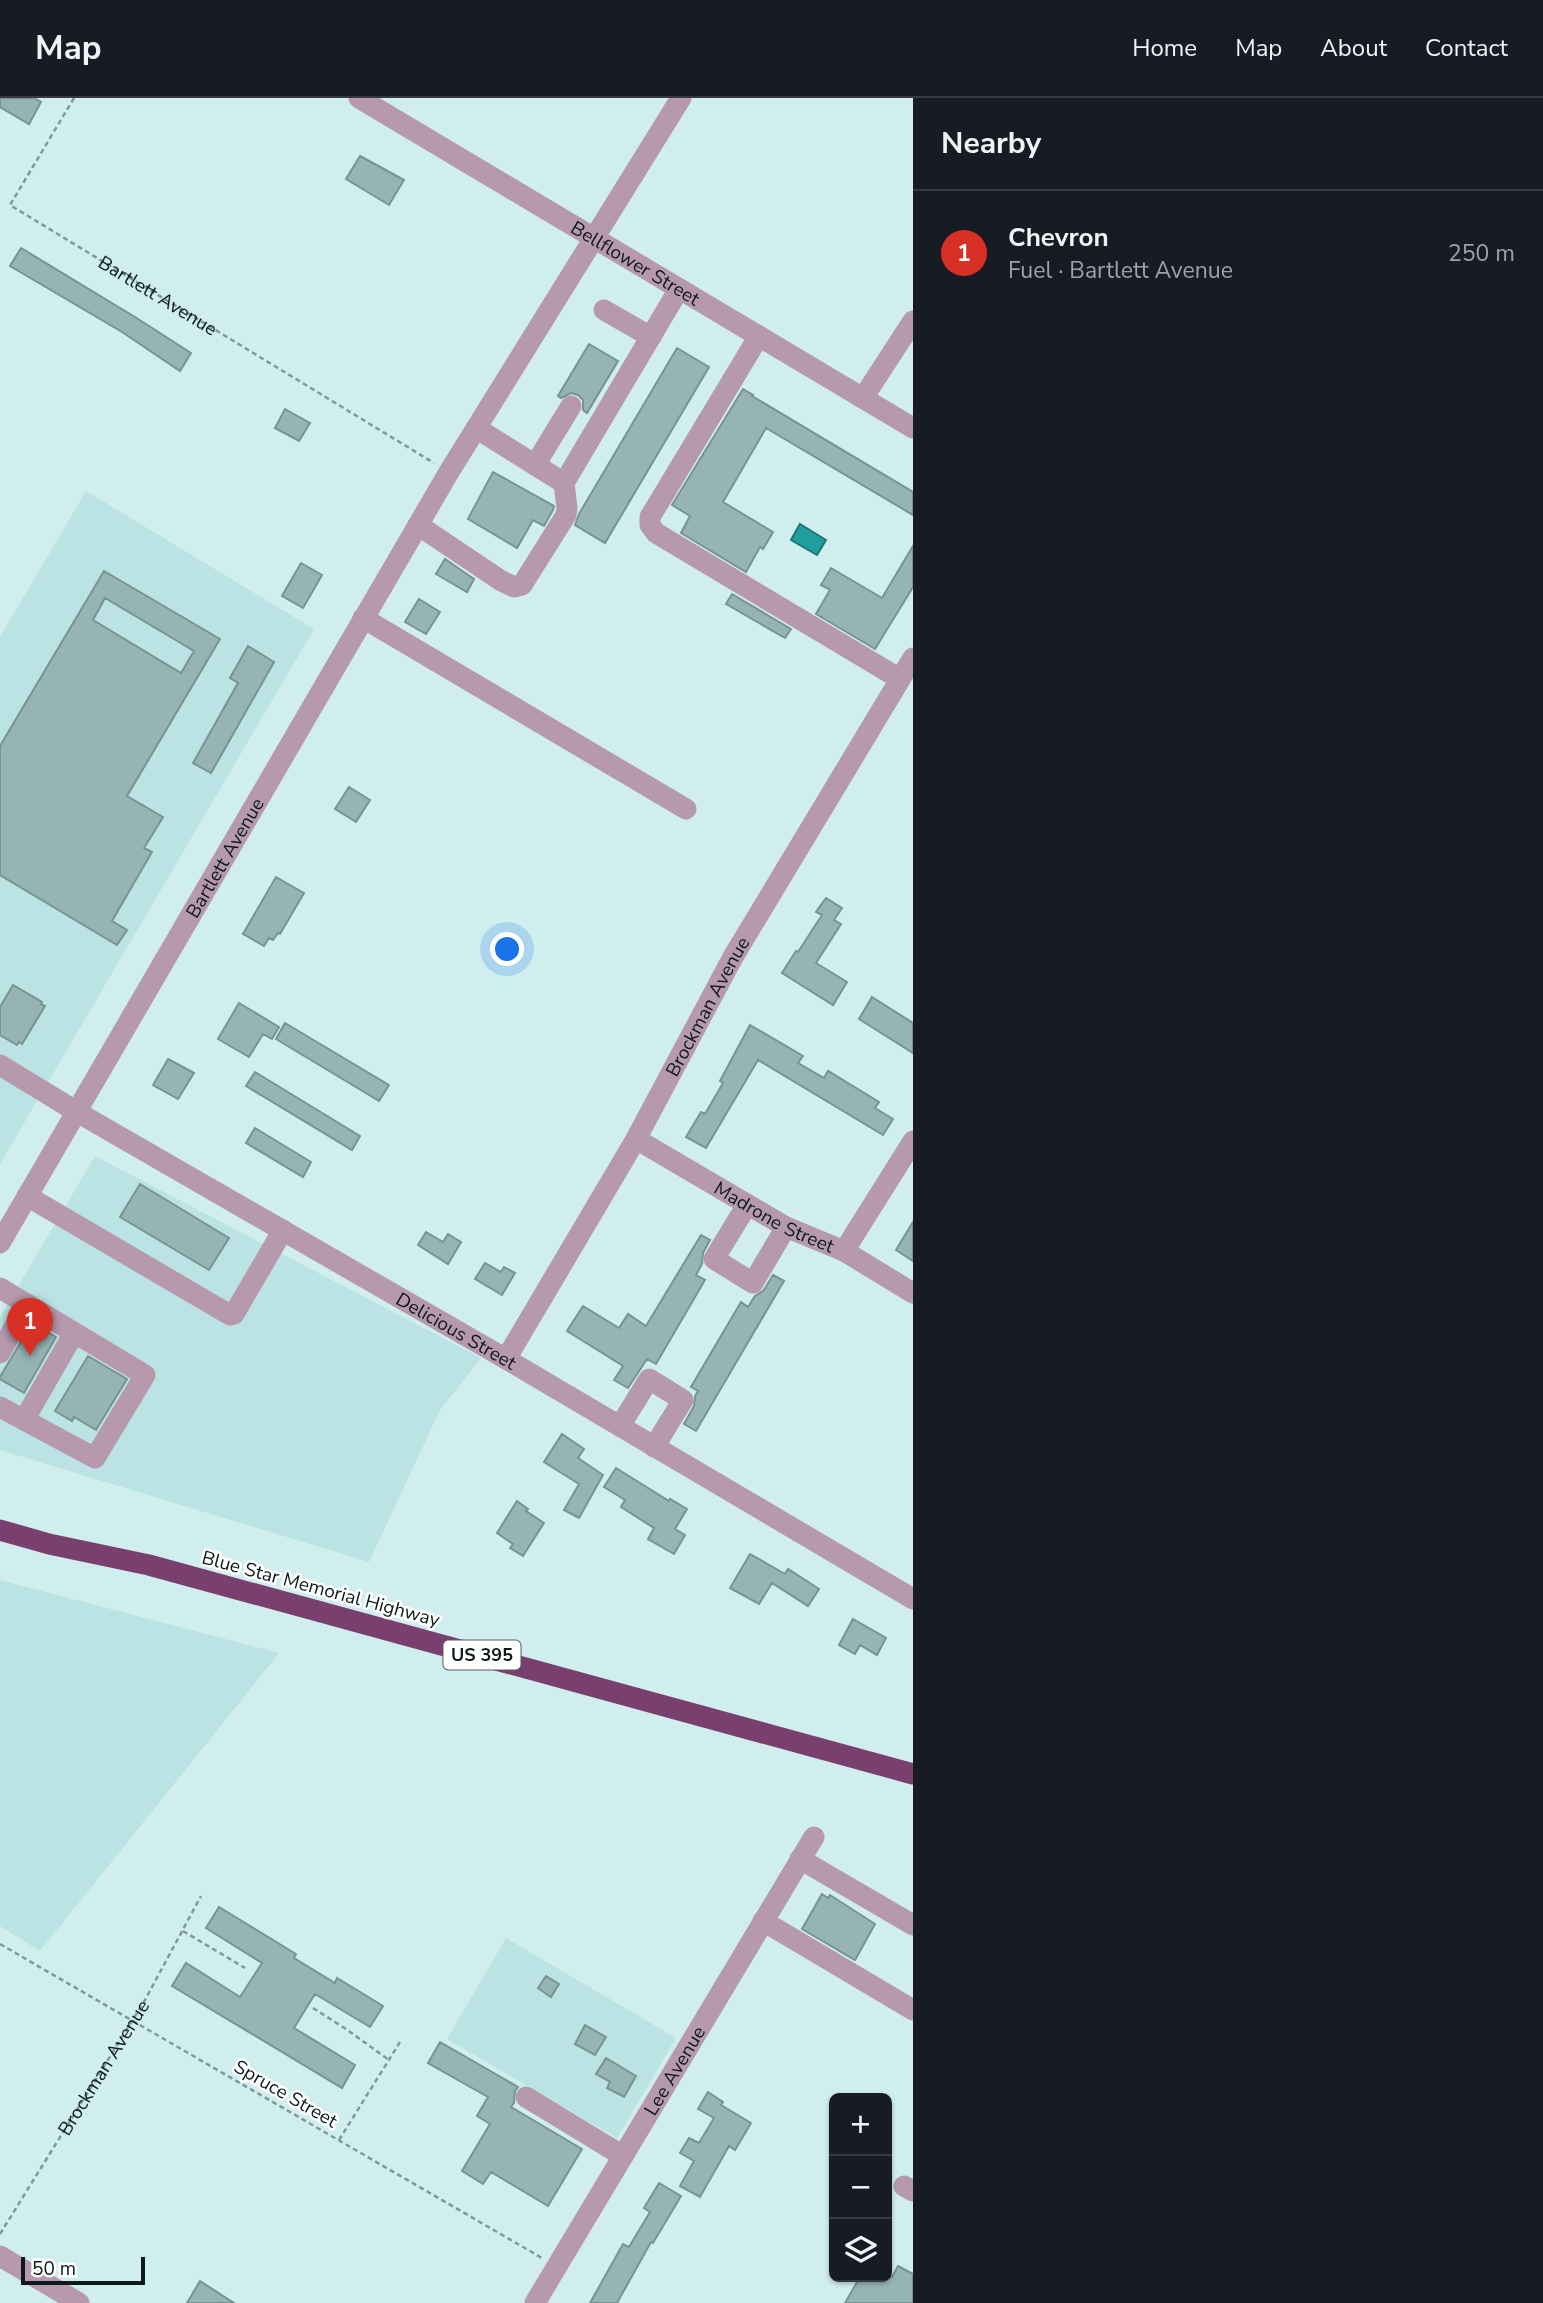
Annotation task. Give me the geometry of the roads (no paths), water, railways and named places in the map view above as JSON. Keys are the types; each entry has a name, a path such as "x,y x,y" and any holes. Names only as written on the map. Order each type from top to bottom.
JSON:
{"highway":[{"name":"Blue Star Memorial Highway","path":"0,1530 49,1544 149,1564 913,1774"}],"street":[{"name":"Bellflower Street","path":"359,98 913,428"},
{"name":"Bartlett Avenue","path":"0,1242 418,524 681,98"},
{"path":"418,524 500,580 514,587 522,585 566,515 564,484 680,289"},
{"path":"604,310 651,337"},
{"path":"863,398 913,321"},
{"path":"759,336 650,517 650,525 656,533 900,679"},
{"path":"535,465 571,406"},
{"path":"476,428 564,484"},
{"path":"363,618 686,809"},
{"name":"Brockman Avenue","path":"506,1359 636,1139 733,957 913,658"},
{"name":"Delicious Street","path":"0,1065 913,1599"},
{"name":"Madrone Street","path":"636,1139 786,1227 844,1251 913,1293"},
{"path":"844,1251 905,1174 913,1141"},
{"path":"27,1196 229,1315 234,1314 283,1230"},
{"path":"747,1205 715,1259 753,1283 786,1227"},
{"path":"0,1288 145,1375 95,1458 0,1407"},
{"path":"0,1353 27,1304"},
{"path":"24,1420 75,1333"},
{"path":"620,1426 649,1379 683,1400 654,1447"},
{"name":"Lee Avenue","path":"535,2303 814,1837"},
{"path":"800,1859 913,1926"},
{"path":"763,1921 913,2010"},
{"path":"526,2097 623,2156"},
{"path":"0,2256 79,2303"}],"water":[{"path":"800,524 826,540 817,555 791,540"}],"place":[{"name":"Chevron","path":"30,1356"}]}
